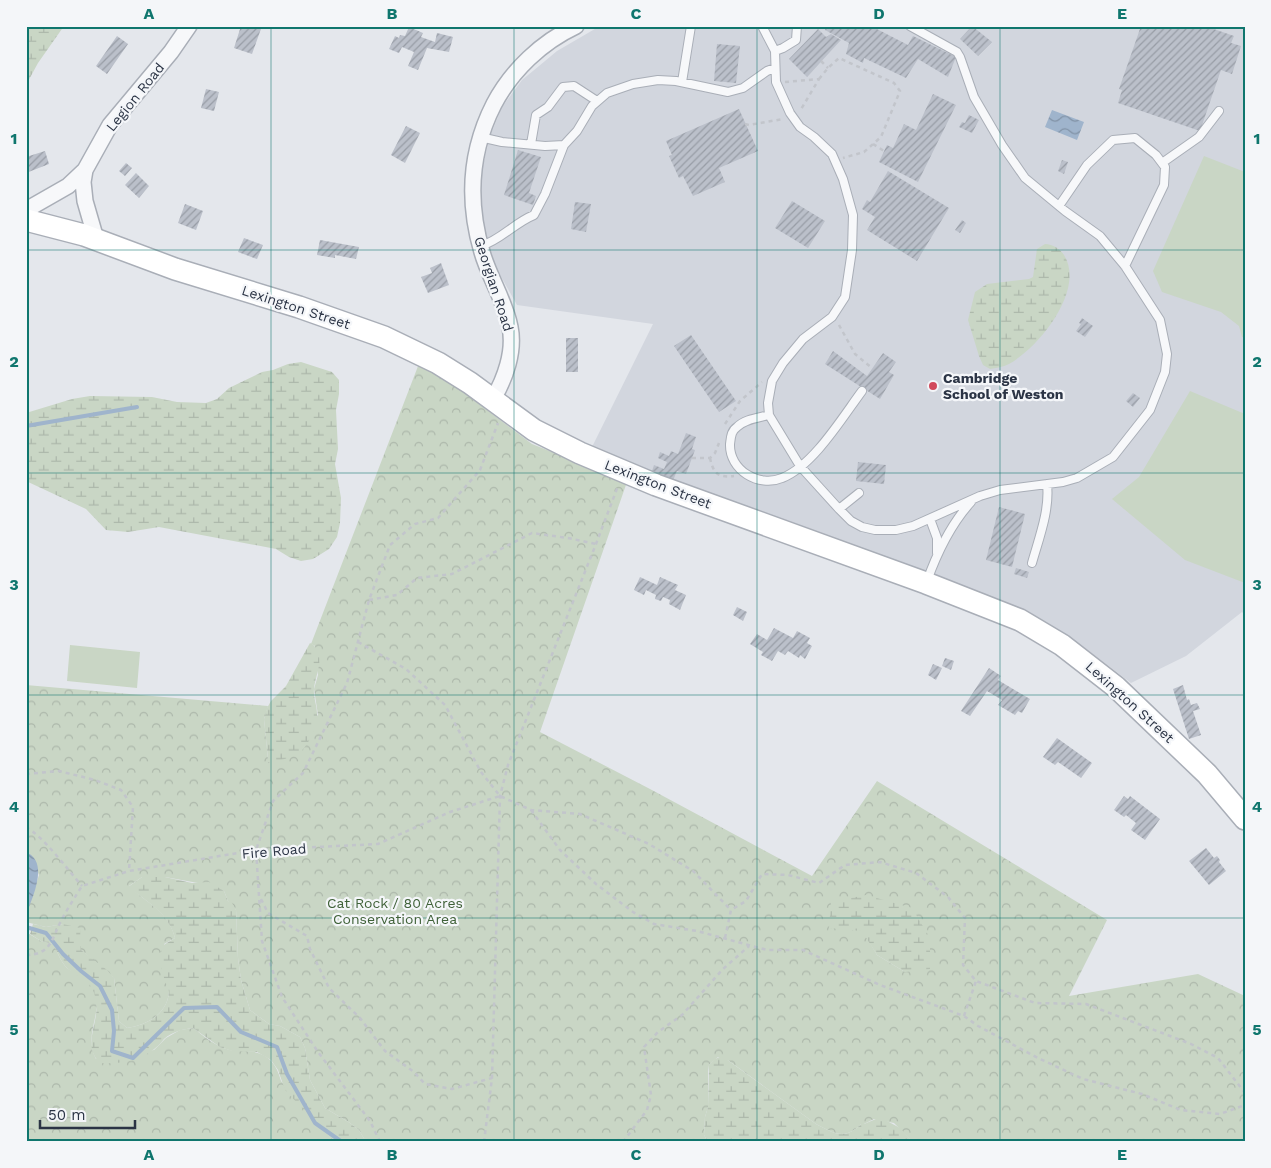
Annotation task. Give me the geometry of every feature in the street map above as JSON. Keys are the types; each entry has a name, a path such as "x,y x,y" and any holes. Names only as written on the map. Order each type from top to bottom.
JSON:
{"street":[{"name":"Legion Road","path":"26,210 68,186 85,170 110,125 171,52 188,26"},
{"name":"Georgian Road","path":"498,404 508,364 511,332 506,313 481,246 474,214 472,194 473,169 480,137 497,98 516,72 545,46 576,26"},
{"name":"Legion Road","path":"85,170 83,182 85,201 96,239"},
{"name":"Lexington Street","path":"26,220 65,229 96,239 175,269 308,310 384,337 438,363 526,425 550,439 623,472 926,583 1020,620 1049,636 1087,663 1116,687 1190,757 1245,819"}],"lane":[{"path":"682,82 692,26"},
{"path":"762,26 775,51 776,82 790,113 800,127 832,154 843,179 853,215 852,250 845,297 832,317 802,339 783,363 770,387 769,415 800,466 838,509 856,524 875,530 902,529 1000,490 1063,482 1077,478 1113,457 1150,410 1165,372 1167,354 1160,320 1125,266 1100,236 1025,178 1002,145 974,97 957,52 910,26"},
{"path":"775,51 796,40 797,26"},
{"path":"481,246 495,241 524,219 534,215 545,194 564,145 577,131 597,101 607,93 645,81 658,80 682,82 728,92 743,88 767,71 776,68"},
{"path":"531,144 538,113 548,107 566,86 576,87 597,101"},
{"path":"1162,163 1199,138 1219,111"},
{"path":"480,137 502,142 545,146 564,145"},
{"path":"1059,206 1087,165 1113,140 1135,138 1156,155 1165,167 1164,185 1125,266"},
{"path":"769,415 738,425 732,431 730,448 740,470 751,477 772,481 782,478 800,466 820,448 862,391"},
{"path":"1032,563 1046,511 1048,499 1047,484"},
{"path":"838,509 859,492"},
{"path":"936,557 960,516 974,499"},
{"path":"926,583 938,548 937,538 930,519"}],"path":[{"path":"746,124 795,118 819,79 839,58 894,83 900,91 881,137 864,152 834,160"},
{"path":"821,61 828,68"},
{"path":"776,82 819,79"},
{"path":"873,144 884,151"},
{"path":"832,317 840,326 855,354 872,368"},
{"path":"380,1142 370,1121 318,1052 282,997 262,941 256,850 273,801 302,772 347,683 369,600 390,545 415,524 438,518 480,470 498,404"},
{"path":"710,458 716,474 731,477 738,474 740,470"},
{"path":"484,1142 492,1078 500,796 508,765 623,472"},
{"path":"369,600 396,595 417,578 452,574 532,533 596,544"},
{"path":"358,642 406,669 445,705 482,772 500,796 531,810 580,814 649,844 693,871 731,910"},
{"path":"26,774 59,771 95,780 121,790 133,807 130,871"},
{"name":"Fire Road","path":"82,886 130,871 256,850 378,844 450,812 500,796"},
{"path":"531,810 560,850 596,884 633,912 654,924 697,931 766,950 803,950 880,985 964,1016 978,1026 1038,1058 1083,1079 1142,1094 1181,1110 1220,1114 1245,1106"},
{"path":"26,827 31,829 51,850 82,886 61,920 51,944 41,952 26,954"},
{"path":"256,850 260,898 268,913 306,936 310,949 329,988 360,1018 385,1051 414,1072 425,1084 452,1089 492,1078"},
{"path":"725,938 731,910 746,901 762,874 788,875 819,883 845,865 880,862 916,873 948,897 965,918 963,965 976,981 1035,1003 1086,1004 1191,1044 1218,1058 1245,1093"},
{"path":"623,1142 647,1110 651,1095 644,1047 658,1032 682,1015 723,969 749,946"},
{"path":"964,1016 976,981"}],"shaded area":[{"name":"Cambridge School of Weston","path":"600,26 1245,26 1245,615 1242,612 1186,656 1131,683 1059,631 672,483 591,449 653,324 517,305 495,266 480,214 482,170 490,136 502,107 522,80 557,51"}],"green space":[{"path":"26,26 64,26 38,63 26,85"},
{"path":"1204,156 1245,172 1245,338 1242,337 1239,326 1221,312 1162,292 1153,271"},
{"path":"1045,244 1053,246 1064,255 1069,269 1069,285 1064,301 1056,317 1033,345 1009,364 990,369 983,365 968,320 975,292 987,284 1033,277 1037,249"},
{"name":"Cat Rock / 80 Acres Conservation Area","path":"420,361 532,444 627,482 540,732 812,876 877,781 1107,920 1069,996 1198,974 1245,996 1245,1142 913,1142 894,1123 874,1119 861,1124 849,1132 839,1134 816,1124 729,1061 718,1057 709,1065 708,1072 708,1107 705,1117 704,1135 708,1142 366,1142 359,1130 325,1108 310,1080 305,1048 300,1037 280,1026 269,1024 250,1010 241,980 236,910 228,901 224,891 198,883 165,877 142,877 129,886 162,914 168,921 175,938 164,944 169,992 164,1007 154,1018 127,1028 119,1021 114,978 81,950 63,924 46,927 26,922 26,915 39,875 29,853 26,852 26,685 268,706 264,719 268,759 318,715 314,689 318,675 315,646 311,644","holes":["863,931 905,972 877,955"]},
{"path":"301,362 332,372 339,380 336,410 338,449 335,464 341,498 340,523 337,537 329,549 313,559 301,561 289,557 276,549 159,527 128,532 106,530 86,509 26,481 26,413 72,399 90,396 152,397 177,402 206,403 217,399 229,388 262,372"},
{"path":"1190,391 1245,414 1245,583 1185,560 1112,499 1139,477"},
{"path":"310,643 318,652 319,658 314,689 317,717 314,731 301,751 284,759 261,765 267,763 268,759 264,719 267,708 271,701 286,686"},
{"path":"70,645 140,652 137,688 67,681"},
{"path":"142,877 165,877 192,883 209,882 224,891 228,901 232,903 236,910 241,980 250,1010 269,1024 280,1026 300,1037 305,1048 310,1080 325,1108 359,1130 366,1142 334,1142 285,1090 278,1070 271,1060 257,1052 232,1051 220,1047 193,1028 170,1034 153,1050 134,1060 100,1063 92,1049 91,1041 97,1009 92,988 86,981 65,966 54,944 41,941 30,934 33,924 46,927 63,924 80,928 81,950 107,970 114,978 119,1021 127,1028 154,1018 164,1007 169,991 160,964 162,946 175,938 168,921 156,908 128,887"},
{"path":"866,895 912,908 930,938 930,969 905,972 877,955 862,931 829,928 831,902"},
{"path":"26,932 41,941 54,944 67,968 85,979 93,987 97,1004 91,1040 96,1059 154,1050 166,1038 180,1030 193,1028 210,1041 225,1049 260,1053 270,1059 281,1081 334,1142 26,1142"},
{"path":"722,1056 816,1124 828,1130 844,1134 861,1124 883,1116 887,1121 900,1128 913,1142 708,1142 704,1135 705,1117 708,1107 709,1065 715,1059"}],"water":[{"path":"1052,110 1084,122 1077,140 1045,127"},
{"path":"26,852 33,857 37,864 38,872 35,890 26,915"}],"building":[{"path":"241,26 262,26 252,54 234,48"},
{"path":"827,26 871,26 908,45 913,36 956,57 948,77 918,59 906,78 864,58 863,63 846,54 849,43 825,30"},
{"path":"972,26 992,42 978,56 960,39"},
{"path":"1141,26 1205,26 1234,36 1231,43 1241,46 1232,74 1221,70 1200,131 1118,103 1122,90 1119,89"},
{"path":"409,27 423,33 421,37 435,42 437,33 453,37 449,52 427,48 418,70 408,66 414,52 402,47 399,53 389,49 395,36 399,38 400,35 405,36"},
{"path":"818,29 826,37 831,34 841,40 807,77 789,59"},
{"path":"117,36 128,44 107,74 96,66"},
{"path":"717,44 740,46 736,83 714,81"},
{"path":"206,89 219,92 214,111 201,108"},
{"path":"933,94 956,105 918,182 879,162 887,145 893,148 904,124 916,130"},
{"path":"739,109 758,151 719,168 725,182 693,196 683,176 679,178 669,156 672,155 666,141"},
{"path":"969,115 979,120 972,133 959,127 962,122 965,123"},
{"path":"406,126 420,133 405,163 391,155"},
{"path":"518,150 541,157 529,193 536,196 533,205 504,195"},
{"path":"45,151 49,164 26,173 26,157"},
{"path":"1062,160 1068,162 1064,174 1058,171"},
{"path":"126,163 132,168 125,176 119,171"},
{"path":"888,171 949,208 917,261 867,230 875,217 862,209 867,200 870,202"},
{"path":"136,173 149,186 139,198 125,185"},
{"path":"792,201 825,221 808,248 775,228"},
{"path":"575,202 591,204 586,232 571,229"},
{"path":"185,204 203,211 196,230 178,223"},
{"path":"962,220 966,223 960,233 955,230"},
{"path":"244,238 263,245 257,259 238,252"},
{"path":"320,240 359,247 356,259 335,255 335,258 317,255"},
{"path":"441,263 449,285 428,293 421,277 432,273 430,268"},
{"path":"1082,318 1093,326 1085,337 1076,331 1081,324 1079,323"},
{"path":"691,335 736,401 719,412 674,346"},
{"path":"566,338 578,338 578,372 566,372"},
{"path":"833,351 867,376 883,353 896,362 889,372 894,375 880,399 825,364"},
{"path":"1133,393 1140,398 1133,407 1126,401"},
{"path":"686,433 696,437 692,449 695,450 686,474 677,471 672,483 651,474 654,465 664,469 667,462 658,458 660,452 669,456 671,451 678,454"},
{"path":"858,462 886,465 884,484 856,481"},
{"path":"999,507 1025,514 1012,567 986,560"},
{"path":"1016,568 1029,572 1027,578 1014,574"},
{"path":"640,577 657,585 660,577 678,585 675,590 686,595 680,610 669,604 670,600 663,597 661,601 655,599 656,595 646,590 644,595 634,590"},
{"path":"737,607 747,612 743,621 733,615"},
{"path":"774,628 793,638 797,631 810,638 807,643 812,646 805,659 800,655 799,658 788,651 785,655 778,651 772,661 761,655 763,652 750,644 757,634 767,640"},
{"path":"945,658 954,661 951,670 942,666"},
{"path":"933,664 942,668 936,680 928,675"},
{"path":"989,668 1001,676 998,680 1030,699 1022,713 1018,711 1015,715 998,705 1002,700 987,691 970,716 961,711"},
{"path":"1183,685 1187,700 1189,699 1191,705 1197,703 1200,709 1193,711 1201,735 1189,739 1173,689"},
{"path":"1057,738 1092,763 1081,778 1058,762 1055,765 1043,757"},
{"path":"1124,796 1128,799 1130,796 1160,819 1145,840 1131,830 1136,823 1126,815 1124,817 1114,810"},
{"path":"1206,848 1214,858 1217,856 1226,871 1209,885 1189,861"}],"waterway":[{"path":"26,426 137,407"},
{"path":"26,927 46,933 63,954 100,986 112,1010 114,1031 112,1051 133,1058 184,1008 217,1007 241,1032 277,1047 287,1074 315,1123 342,1142"}],"place":[{"name":"Cambridge School of Weston","path":"933,386"}]}
